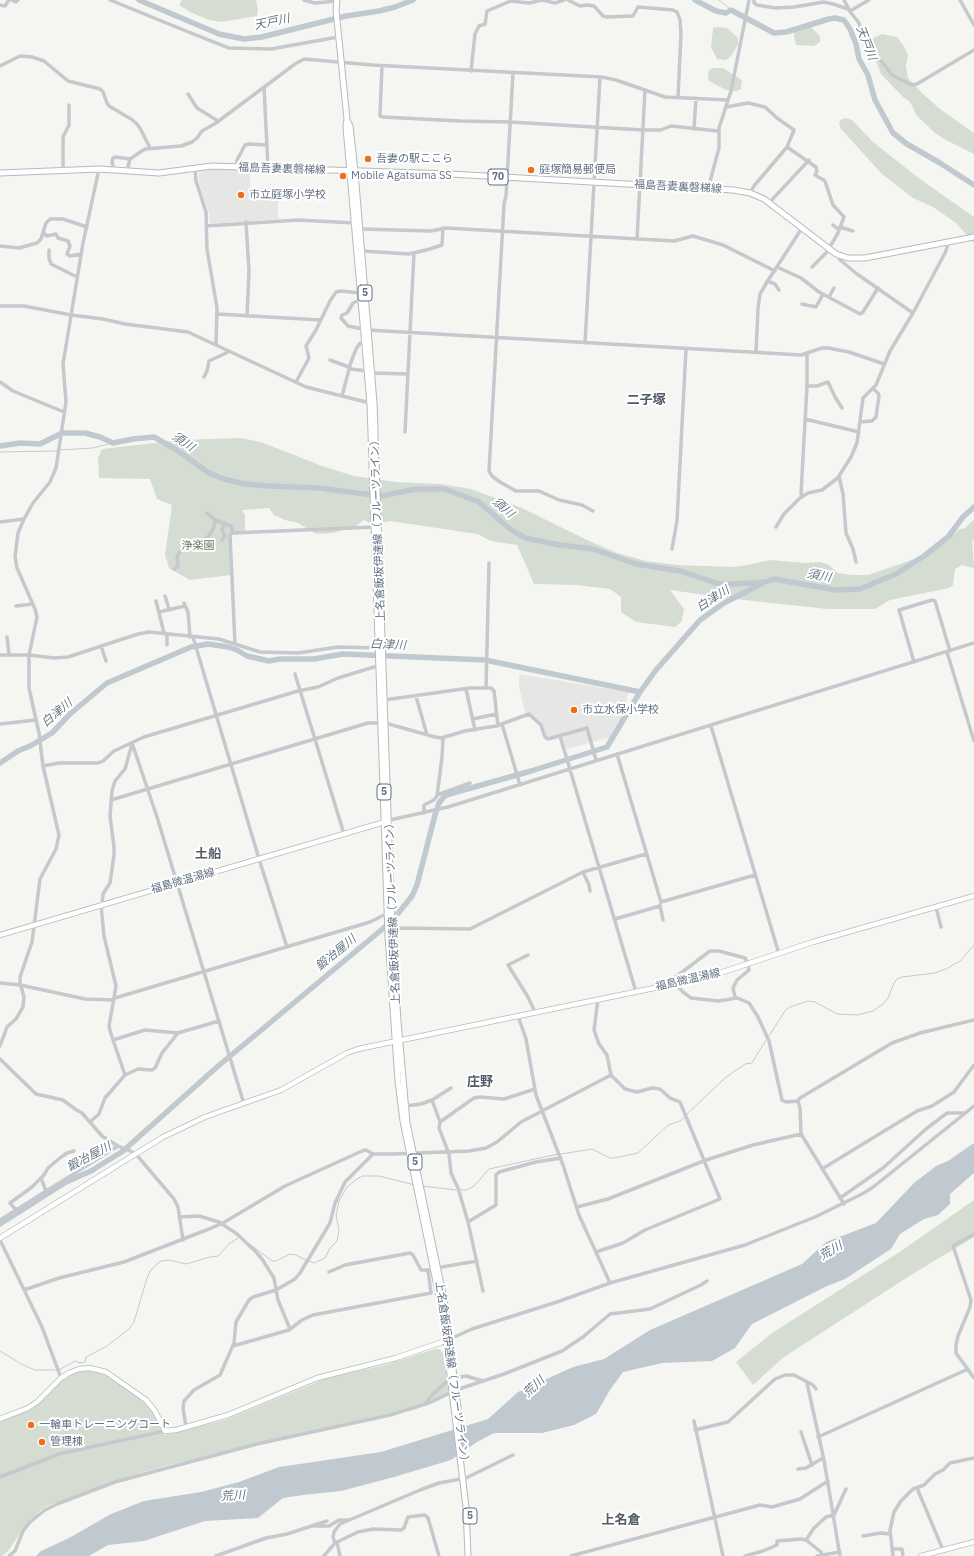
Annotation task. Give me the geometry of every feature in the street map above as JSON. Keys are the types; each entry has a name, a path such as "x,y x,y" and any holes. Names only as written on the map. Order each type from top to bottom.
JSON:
{"main road":[{"name":"5","path":"337,1 336,10 338,35"},
{"name":"上名倉飯坂伊達線（フルーツライン）","path":"338,35 347,119 350,126 355,223 372,403 380,649 379,667 383,723 390,931 403,1121 411,1153 448,1340"},
{"name":"福島吾妻裏磐梯線","path":"0,173 99,169 159,173 212,166 506,177 733,190 750,193 769,203 839,255 848,258 865,258 974,237"},
{"name":"上名倉飯坂伊達線（フルーツライン）","path":"353,171 362,251 366,330 365,341 370,372"},
{"name":"上名倉飯坂伊達線（フルーツライン）","path":"375,507 374,526 380,649"},
{"name":"上名倉飯坂伊達線（フルーツライン）","path":"379,667 384,700 383,723"},
{"name":"上名倉飯坂伊達線（フルーツライン）","path":"397,1040 411,1153"},
{"name":"上名倉飯坂伊達線（フルーツライン）","path":"433,1269 448,1340 465,1477 469,1556"}],"street":[{"path":"0,5 5,6 11,0 16,2 18,0"},
{"path":"110,0 229,48 271,49 338,35"},
{"path":"304,0 316,3 337,1"},
{"path":"471,71 475,34 479,26 484,24 486,11 511,1 529,3 542,0 555,3 564,0"},
{"path":"568,0 581,6 594,6 603,16 607,17 633,16 638,7 672,10 677,12 680,20 681,34 678,98"},
{"path":"708,189 720,140 718,132 728,100 749,0"},
{"path":"754,0 754,4 757,5 780,8 827,2 842,6 850,11"},
{"path":"844,0 859,23 864,38 868,43 869,51 882,62 892,75 910,84 917,84 974,50"},
{"path":"850,11 869,0"},
{"path":"960,0 974,25"},
{"path":"0,66 16,57 32,57 44,61 68,81 100,89 103,92 106,103 109,106 137,124 150,148"},
{"path":"127,171 130,159 143,150 189,144 197,138 202,131 302,60 382,66 600,77 616,80 661,96 728,100"},
{"path":"382,66 381,117 510,122 642,130 661,130 671,126 718,132"},
{"path":"513,73 502,231 490,473 500,482 516,491 539,491 559,500 582,505 593,510"},
{"path":"585,343 600,77"},
{"path":"264,87 268,168"},
{"path":"637,239 645,90"},
{"path":"188,94 197,108 218,121"},
{"path":"694,129 696,98"},
{"path":"726,107 748,103 767,108 775,117 794,130 788,147 754,186 750,193"},
{"path":"63,171 63,137 69,125 69,105"},
{"path":"236,167 237,160 244,146 249,144 267,145"},
{"path":"788,147 809,160 817,168 815,175 825,181 833,205 844,217 829,248 812,267"},
{"path":"114,169 112,162 113,158 130,159"},
{"path":"769,203 809,160"},
{"path":"195,168 196,181 206,212 207,249 217,314 216,344"},
{"path":"0,1046 5,1030 16,1018 23,1007 24,997 20,986 22,971 35,925 40,879 56,849 59,838 58,827 43,766 36,720 28,688 29,655 37,620 33,604 16,563 18,536 24,519 33,502 50,482 56,468 66,397 62,367 81,254 99,169"},
{"path":"0,246 19,248 40,241 46,223 50,219 63,219 87,227"},
{"path":"206,226 246,222 298,220 355,223"},
{"path":"246,222 249,263 247,316"},
{"path":"833,225 839,229 852,231"},
{"path":"360,230 431,231 443,228 674,241 693,236 723,245 775,271"},
{"path":"362,251 414,254 442,246 443,228"},
{"path":"756,352 759,302 762,291 802,228"},
{"path":"43,233 47,236 56,234 58,238 68,241 70,246 67,254 70,256 81,254"},
{"path":"776,527 784,514 802,497 808,493 822,490 839,477 855,447 859,432 862,399 873,389 892,348 945,253 949,242"},
{"path":"785,245 788,250"},
{"path":"49,250 51,264 77,277"},
{"path":"405,432 414,254"},
{"path":"839,255 839,259 856,274 912,313"},
{"path":"777,267 800,278 823,294 862,314 878,288"},
{"path":"767,281 775,284 779,290"},
{"path":"829,297 834,288"},
{"path":"296,382 309,358 306,346 330,301 338,291 361,293"},
{"path":"802,304 816,306 823,294"},
{"path":"362,299 353,303 347,313 342,315 341,317 348,326 366,330 410,333 801,355 822,348 831,348 850,352 884,364"},
{"path":"0,306 24,306 125,324 188,332 306,387 372,403"},
{"path":"217,314 321,320"},
{"path":"342,396 350,368 350,362 358,345 365,341"},
{"path":"672,549 676,527 686,349"},
{"path":"204,377 209,362 229,351"},
{"path":"802,497 807,354"},
{"path":"330,360 351,369 370,372 408,374"},
{"path":"0,382 13,391 64,412"},
{"path":"807,386 817,386 828,382 842,408"},
{"path":"860,422 872,421 876,417 879,395 873,389"},
{"path":"805,419 859,432"},
{"path":"839,477 843,494 846,533 853,549 856,562"},
{"path":"207,513 215,520 231,526 233,533 230,535 235,644"},
{"path":"0,522 24,519"},
{"path":"174,569 178,566 177,557 180,551 208,536 214,527 215,520"},
{"path":"222,540 224,536 222,530 224,524"},
{"path":"233,533 374,526"},
{"path":"486,688 489,563"},
{"path":"165,596 169,609"},
{"path":"914,662 899,610 932,600 935,601 974,741"},
{"path":"156,601 167,645"},
{"path":"16,606 33,604"},
{"path":"159,612 185,605 188,612 191,637 217,716 259,859 287,947"},
{"path":"0,655 9,654 62,658 142,633 219,639 260,652 294,653 338,647 380,649"},
{"path":"8,637 9,654"},
{"path":"387,821 424,813 520,785 974,643"},
{"path":"101,646 106,662"},
{"path":"43,766 63,763 98,763 103,761 114,751 144,737 298,691 318,687 338,678 379,667"},
{"path":"295,674 344,834"},
{"path":"384,700 466,689 486,688 493,690 496,714 520,785"},
{"path":"466,689 475,730"},
{"path":"416,696 427,735"},
{"path":"473,719 496,714"},
{"path":"111,800 231,765 364,723 383,723 443,738 500,725 528,714 542,728 548,739 587,728 596,760"},
{"path":"0,724 36,720"},
{"path":"711,726 779,954"},
{"path":"560,736 636,992"},
{"path":"424,813 424,805 434,800 437,794 442,762 443,738"},
{"path":"132,743 148,789 244,1104"},
{"path":"125,1075 109,1023 116,984 104,936 101,905 103,894 110,883 112,876 114,855 110,816 114,784 125,769 132,743"},
{"path":"617,754 660,904 663,920"},
{"path":"437,794 470,783"},
{"name":"福島微温湯線","path":"0,935 387,821"},
{"path":"390,931 401,928 470,929 583,872 646,854"},
{"path":"583,872 590,891"},
{"path":"615,919 755,875"},
{"name":"福島微温湯線","path":"0,1239 133,1152 205,1117 244,1104 291,1085 347,1053 368,1046 676,984 720,973 813,942 974,896"},
{"path":"936,908 941,927"},
{"path":"0,983 85,999 114,999 370,922 390,914"},
{"path":"664,986 678,977 710,951 714,951 745,958 748,964 749,970 737,980 733,988 737,998"},
{"path":"528,955 508,965 528,997 535,1012"},
{"path":"678,977 676,984 687,995 697,1000 718,1001 737,998 744,1000 751,1006 767,1034 782,1102 798,1101 800,1098 892,1043 926,1031 974,1020"},
{"path":"596,1252 623,1243 656,1225 719,1200 705,1160 680,1102 670,1098 660,1089 652,1088 637,1092 625,1089 611,1075 607,1055 594,1030 598,999"},
{"path":"518,1016 527,1042 534,1089 561,1158 577,1207 610,1283"},
{"path":"113,1040 147,1029 178,1033 219,1021"},
{"path":"90,1122 99,1114 105,1098 125,1075 138,1069 152,1070 155,1068 162,1053 178,1033"},
{"path":"0,1059 36,1094 63,1100 82,1113 102,1136 133,1152 174,1199 178,1207 183,1240"},
{"path":"822,1169 917,1110 932,1106 954,1092 974,1065"},
{"path":"24,1290 59,1278 124,1262 222,1224 285,1186 362,1151 366,1150 373,1154 448,1152 486,1148 496,1142 516,1125 611,1075"},
{"path":"405,1106 421,1104 432,1100 451,1088"},
{"path":"440,1122 474,1098 504,1099 534,1089"},
{"path":"432,1100 440,1122 439,1128 448,1152 451,1173 458,1188 468,1222 483,1291"},
{"path":"798,1101 800,1108 801,1134 844,1204"},
{"path":"0,1477 59,1454 186,1427 240,1410 317,1378 396,1358 448,1340 472,1328 557,1302 610,1283 745,1245 799,1224 844,1204 862,1194 882,1181 974,1106"},
{"path":"840,1198 882,1168 926,1129 947,1113 964,1113"},
{"path":"577,1207 608,1199 705,1160 753,1145 801,1134"},
{"path":"0,1220 120,1146"},
{"path":"16,1210 10,1203 25,1193 41,1178 48,1168 60,1158 67,1153 74,1151"},
{"path":"186,1427 183,1408 184,1401 194,1390 220,1375 233,1346 236,1322 249,1300 253,1297 276,1290 294,1279 305,1267 330,1223 335,1204 346,1179 364,1164 373,1154"},
{"path":"468,1222 496,1205 496,1175 499,1172 536,1162 561,1158"},
{"path":"41,1178 46,1191"},
{"path":"179,1217 199,1216 215,1220 239,1236 262,1259 274,1276 278,1300 290,1329"},
{"path":"974,1234 953,1246 971,1300 970,1307 960,1330 956,1345 956,1353 974,1378"},
{"path":"0,1239 42,1327 61,1378"},
{"path":"329,1272 345,1265 410,1253 413,1255 421,1270 477,1261"},
{"path":"233,1346 275,1335 290,1329 302,1320 313,1315 431,1293 429,1281 433,1269"},
{"path":"429,1281 436,1280"},
{"path":"9,1556 15,1550 27,1526 49,1507 122,1480 257,1444 372,1419 425,1404 562,1351 583,1337 610,1314 650,1309 707,1281"},
{"path":"0,1419 32,1405 48,1392 61,1378 72,1371 83,1368 97,1369 106,1372 146,1400 155,1410 165,1431"},
{"path":"818,1437 974,1368"},
{"path":"695,1430 728,1422 775,1379 785,1375 794,1375 813,1385 816,1389"},
{"path":"460,1377 466,1376 483,1381"},
{"path":"425,1404 446,1382"},
{"path":"807,1383 828,1481 840,1554 817,1556"},
{"path":"694,1421 723,1556"},
{"path":"801,1432 812,1464"},
{"path":"340,1556 333,1537 334,1532 340,1524 424,1488 465,1477 513,1455"},
{"path":"798,1470 823,1458"},
{"path":"893,1556 890,1534 894,1512 913,1489 924,1484 934,1474 943,1470 952,1462 974,1458"},
{"path":"572,1556 760,1505 772,1507 800,1499 828,1481"},
{"path":"918,1488 943,1550"},
{"path":"834,1515 846,1489"},
{"path":"324,1556 336,1543 362,1530 401,1530 404,1528 408,1517 424,1515 428,1518 439,1556"},
{"path":"806,1540 814,1528 826,1517 834,1515"},
{"path":"314,1525 329,1526 339,1520 350,1520"},
{"path":"216,1556 266,1538 287,1534 327,1521"},
{"path":"863,1536 881,1533 890,1534"},
{"path":"746,1556 777,1545 777,1541 806,1540 821,1552 822,1555"},
{"path":"921,1556 974,1542"},
{"path":"892,1549 902,1549 904,1556"}],"shaded area":[{"name":"市立庭塚小学校","path":"200,169 250,170 250,188 278,188 278,219 210,224 209,213 199,184"},
{"name":"市立水保小学校","path":"519,674 628,692 626,707 615,736 566,749 562,735 547,737 542,725 530,713 525,713 519,686"}],"green space":[{"path":"182,0 256,0 258,10 257,16 221,22 209,20 190,12 179,5"},
{"path":"798,26 811,27 820,36 820,42 814,46 796,45 793,30"},
{"path":"713,28 727,28 738,38 738,44 733,53 728,59 724,60 717,59 711,47"},
{"path":"882,34 897,37 904,46 908,55 906,66 908,78 940,109 974,133 974,154 935,133 917,116 910,102 903,97 881,74 871,48 873,38"},
{"path":"713,68 723,68 742,80 741,89 737,91 726,90 709,81 709,70"},
{"path":"846,118 852,120 873,142 920,179 974,217 974,243 956,223 933,207 913,198 882,174 841,129 839,123 840,120"},
{"name":"浄楽園","path":"240,438 261,442 322,466 354,476 396,482 441,484 471,489 522,508 617,553 646,561 677,565 733,567 771,560 805,563 821,562 829,565 838,573 868,575 923,556 960,529 965,528 974,519 974,540 972,541 974,568 962,565 955,569 953,585 949,588 890,600 875,609 827,609 726,598 670,590 684,609 682,621 675,627 636,622 621,612 621,597 610,589 576,585 534,584 517,545 491,541 477,534 390,521 372,525 364,520 356,526 333,533 316,534 298,523 285,520 274,515 269,508 242,510 245,515 245,531 231,531 229,534 231,575 190,580 169,568 165,555 172,505 157,499 150,479 99,478 98,458 102,449 181,440"},
{"path":"974,1200 974,1237 911,1275 784,1357 753,1385 736,1362 772,1333 901,1251"},
{"path":"439,1349 443,1353 449,1392 427,1402 391,1413 169,1465 130,1476 85,1492 47,1506 40,1511 27,1523 9,1550 0,1556 0,1422 31,1409 45,1398 62,1380 73,1373 83,1370 92,1370 106,1374 145,1401 151,1407 160,1423 164,1435 225,1420 327,1378 385,1365"}],"water":[{"name":"荒川","path":"974,1143 974,1173 950,1194 950,1204 938,1215 924,1219 900,1234 891,1249 845,1279 825,1287 752,1324 735,1348 712,1361 662,1363 623,1372 610,1390 596,1414 574,1425 542,1433 494,1433 477,1442 451,1460 341,1491 283,1498 258,1518 205,1521 144,1541 108,1545 89,1556 36,1556 41,1551 69,1538 111,1514 144,1501 201,1492 239,1482 279,1467 381,1452 488,1419 518,1392 573,1367 604,1359 650,1330 802,1264 826,1242 876,1223 914,1183 936,1166 948,1161"}],"waterway":[{"name":"天戸川","path":"139,0 219,34 244,39 262,37 346,16 379,11 413,0"},
{"name":"天戸川","path":"695,0 716,11 726,13 731,10 774,33 786,32 829,19 835,18 844,20 850,29 856,44 859,59 868,75 875,100 893,133 907,144 974,185"},
{"path":"719,0 731,10"},
{"name":"須川","path":"0,446 20,443 40,444 62,433 85,433 100,437 113,443 154,437 175,449 209,473 224,479 244,484 319,488 381,496 416,489 445,489 479,502 510,529 525,538 560,545 593,549 636,564 680,571 719,584 765,582 774,579 836,590 860,589 896,574 924,556 948,537 963,517 974,507"},
{"path":"60,450 92,448 113,443"},
{"path":"0,452 57,451"},
{"name":"鍛冶屋川","path":"0,1224 66,1182 91,1171 123,1151 217,1067 392,921 412,896 417,885 435,815 439,803 446,795 531,771 607,747 640,692 656,670 700,620 724,603 763,583"},
{"name":"白津川","path":"0,763 18,751 52,733 70,714 107,683 191,647 208,644 228,647 247,656 269,661 280,659 314,659 343,654 485,660 640,692"},
{"path":"769,1036 785,1011 790,1007 808,1001 815,1002 837,1014 857,1015 873,1011 883,1004 888,998 897,979 935,973 946,969 960,961 974,945"},
{"path":"687,1114 725,1078 745,1064 752,1063 766,1040"},
{"path":"561,1154 592,1149 610,1158 614,1158 638,1153 668,1125 680,1121 685,1117"},
{"path":"460,1190 467,1190 474,1186 489,1169 558,1154"},
{"path":"309,1261 314,1263 325,1258 330,1248 337,1241 339,1230 336,1216 339,1201 347,1187 357,1179 362,1176 379,1176 415,1185"},
{"path":"422,1186 456,1190"},
{"path":"59,1370 75,1361 80,1363 85,1362 86,1357 107,1346 129,1329 134,1322 150,1271 158,1263 169,1260 186,1264 218,1256 229,1244 238,1238"},
{"path":"251,1245 272,1261 276,1261 290,1254 306,1260"},
{"path":"0,1351 23,1365 35,1370 56,1370"},
{"path":"61,1425 68,1427 79,1422 85,1422 88,1419"}],"place":[{"name":"吾妻の駅ここら","path":"368,159"},
{"name":"庭塚簡易郵便局","path":"531,170"},
{"name":"Mobile Agatsuma SS","path":"343,176"},
{"name":"市立庭塚小学校","path":"241,195"},
{"name":"市立水保小学校","path":"574,710"},
{"name":"一輪車トレーニングコート","path":"31,1425"},
{"name":"管理棟","path":"42,1442"}],"district":[{"name":"二子塚","path":"646,400"},
{"name":"土船","path":"208,854"},
{"name":"庄野","path":"480,1082"},
{"name":"上名倉","path":"621,1520"}]}
